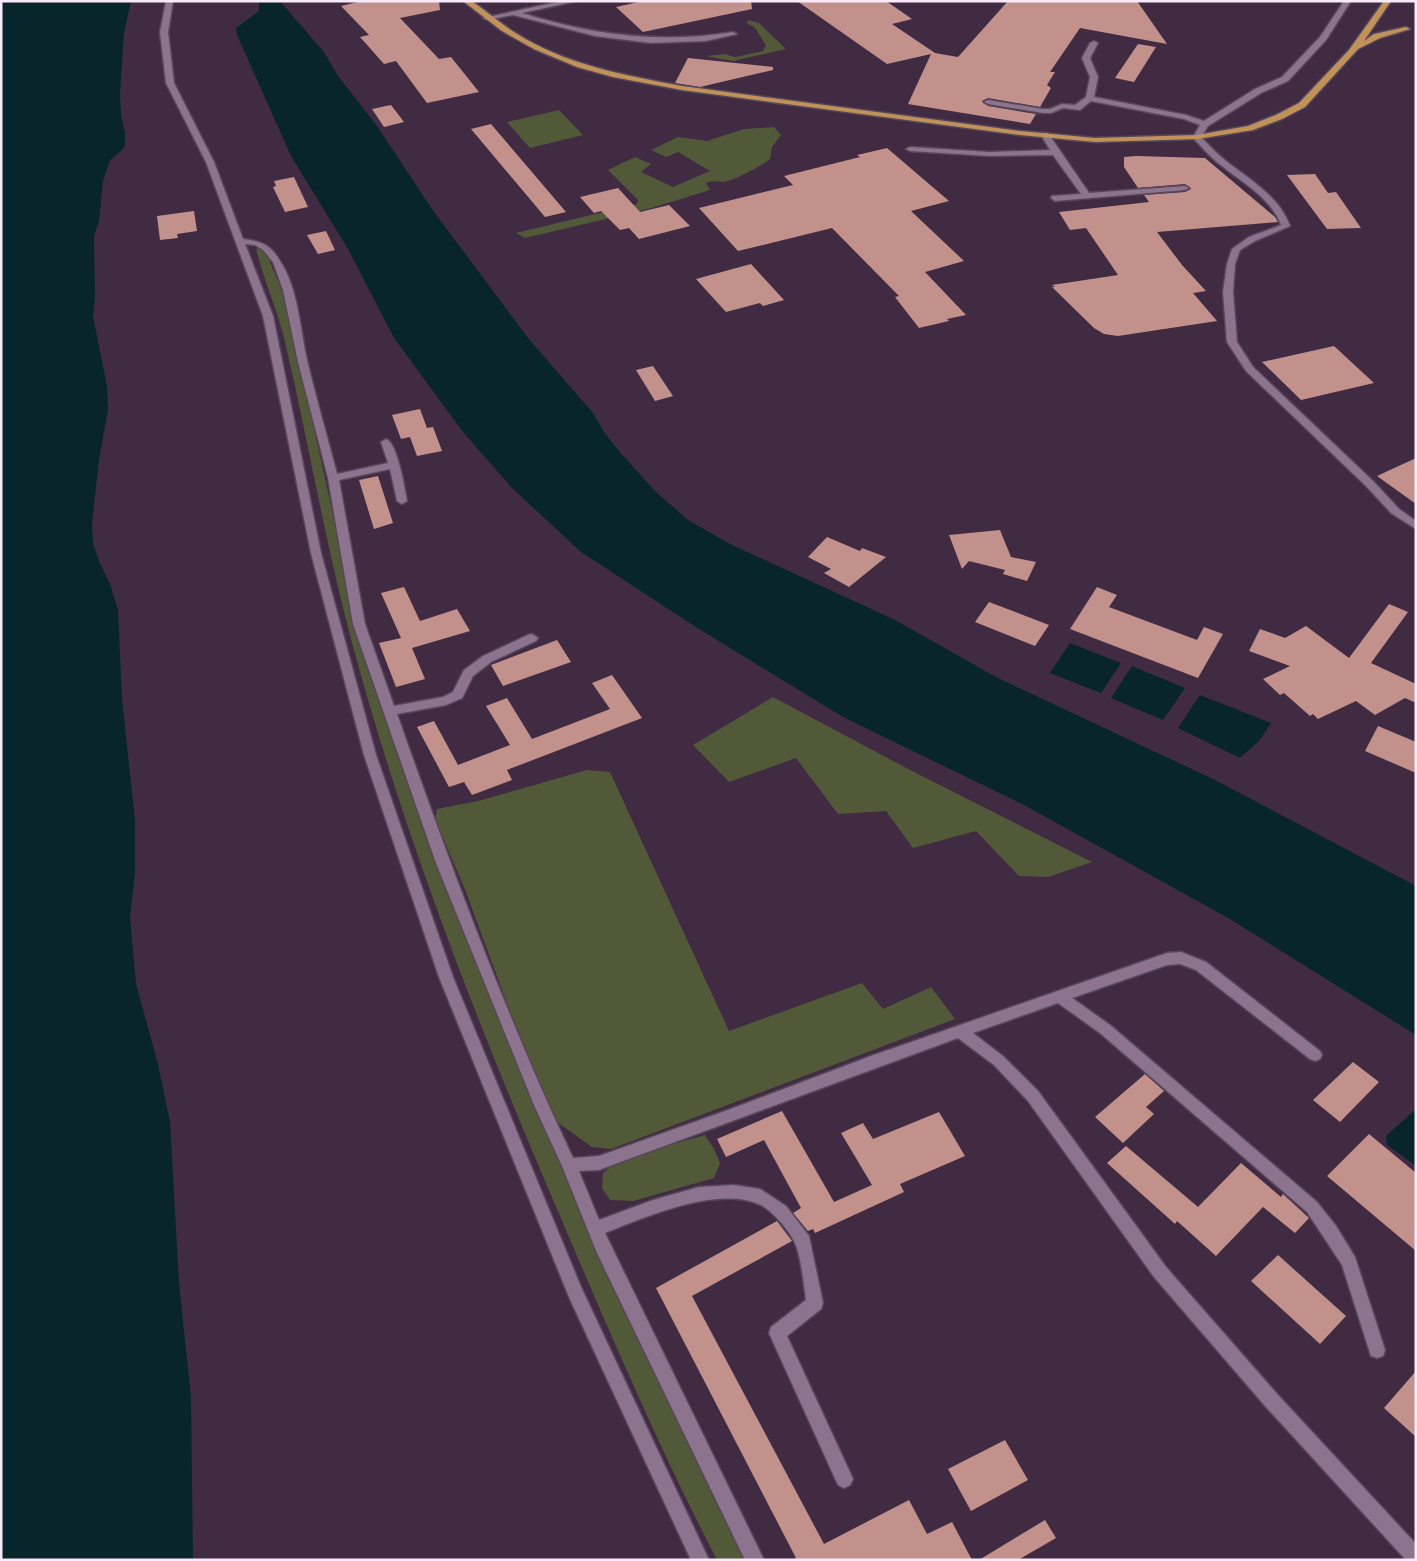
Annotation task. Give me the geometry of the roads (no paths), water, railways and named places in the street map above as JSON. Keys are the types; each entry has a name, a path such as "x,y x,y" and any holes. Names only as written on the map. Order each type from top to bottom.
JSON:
{"main road":[{"path":"466,1 487,18 548,54 634,79 682,88 1095,140 1197,137 1250,128 1279,117 1302,105 1352,52 1388,1"},
{"path":"1352,52 1377,36 1406,30"}],"street":[{"path":"170,1 164,32 170,83 210,162 268,316 316,554 338,628 370,754 442,968 575,1291 700,1560"},
{"path":"487,18 574,1"},
{"path":"1348,1 1323,38 1285,79 1258,91 1205,124 1197,137 1214,156 1268,199 1284,216 1286,226 1252,239 1236,249 1231,264 1228,292 1232,342 1249,369 1370,484 1395,511 1416,526"},
{"path":"514,13 550,24 645,41 678,42 733,34"},
{"path":"988,102 1043,111 1051,111 1062,106 1077,108 1090,98 1094,77 1086,58 1094,43"},
{"path":"1090,98 1186,118 1205,124"},
{"path":"1045,135 1086,195"},
{"path":"910,149 990,154 1056,152"},
{"path":"1055,198 1185,188"},
{"path":"240,241 257,243 266,248 281,271 288,290 303,362 334,478 348,569 360,624 443,863 541,1105 595,1229 755,1560"},
{"path":"386,442 394,465 402,501"},
{"path":"334,478 394,465"},
{"path":"389,711 446,701 458,695 468,673 487,659 532,638"},
{"path":"568,1165 599,1163 730,1116 870,1062 1167,959 1181,958 1201,966 1315,1055"},
{"path":"1060,997 1105,1029 1312,1206 1330,1230 1349,1262 1377,1350"},
{"path":"960,1031 999,1061 1033,1096 1160,1272 1272,1401 1416,1556"},
{"path":"595,1229 653,1207 699,1194 734,1192 760,1196 781,1211 802,1241 815,1303 778,1333 844,1479"}]}
